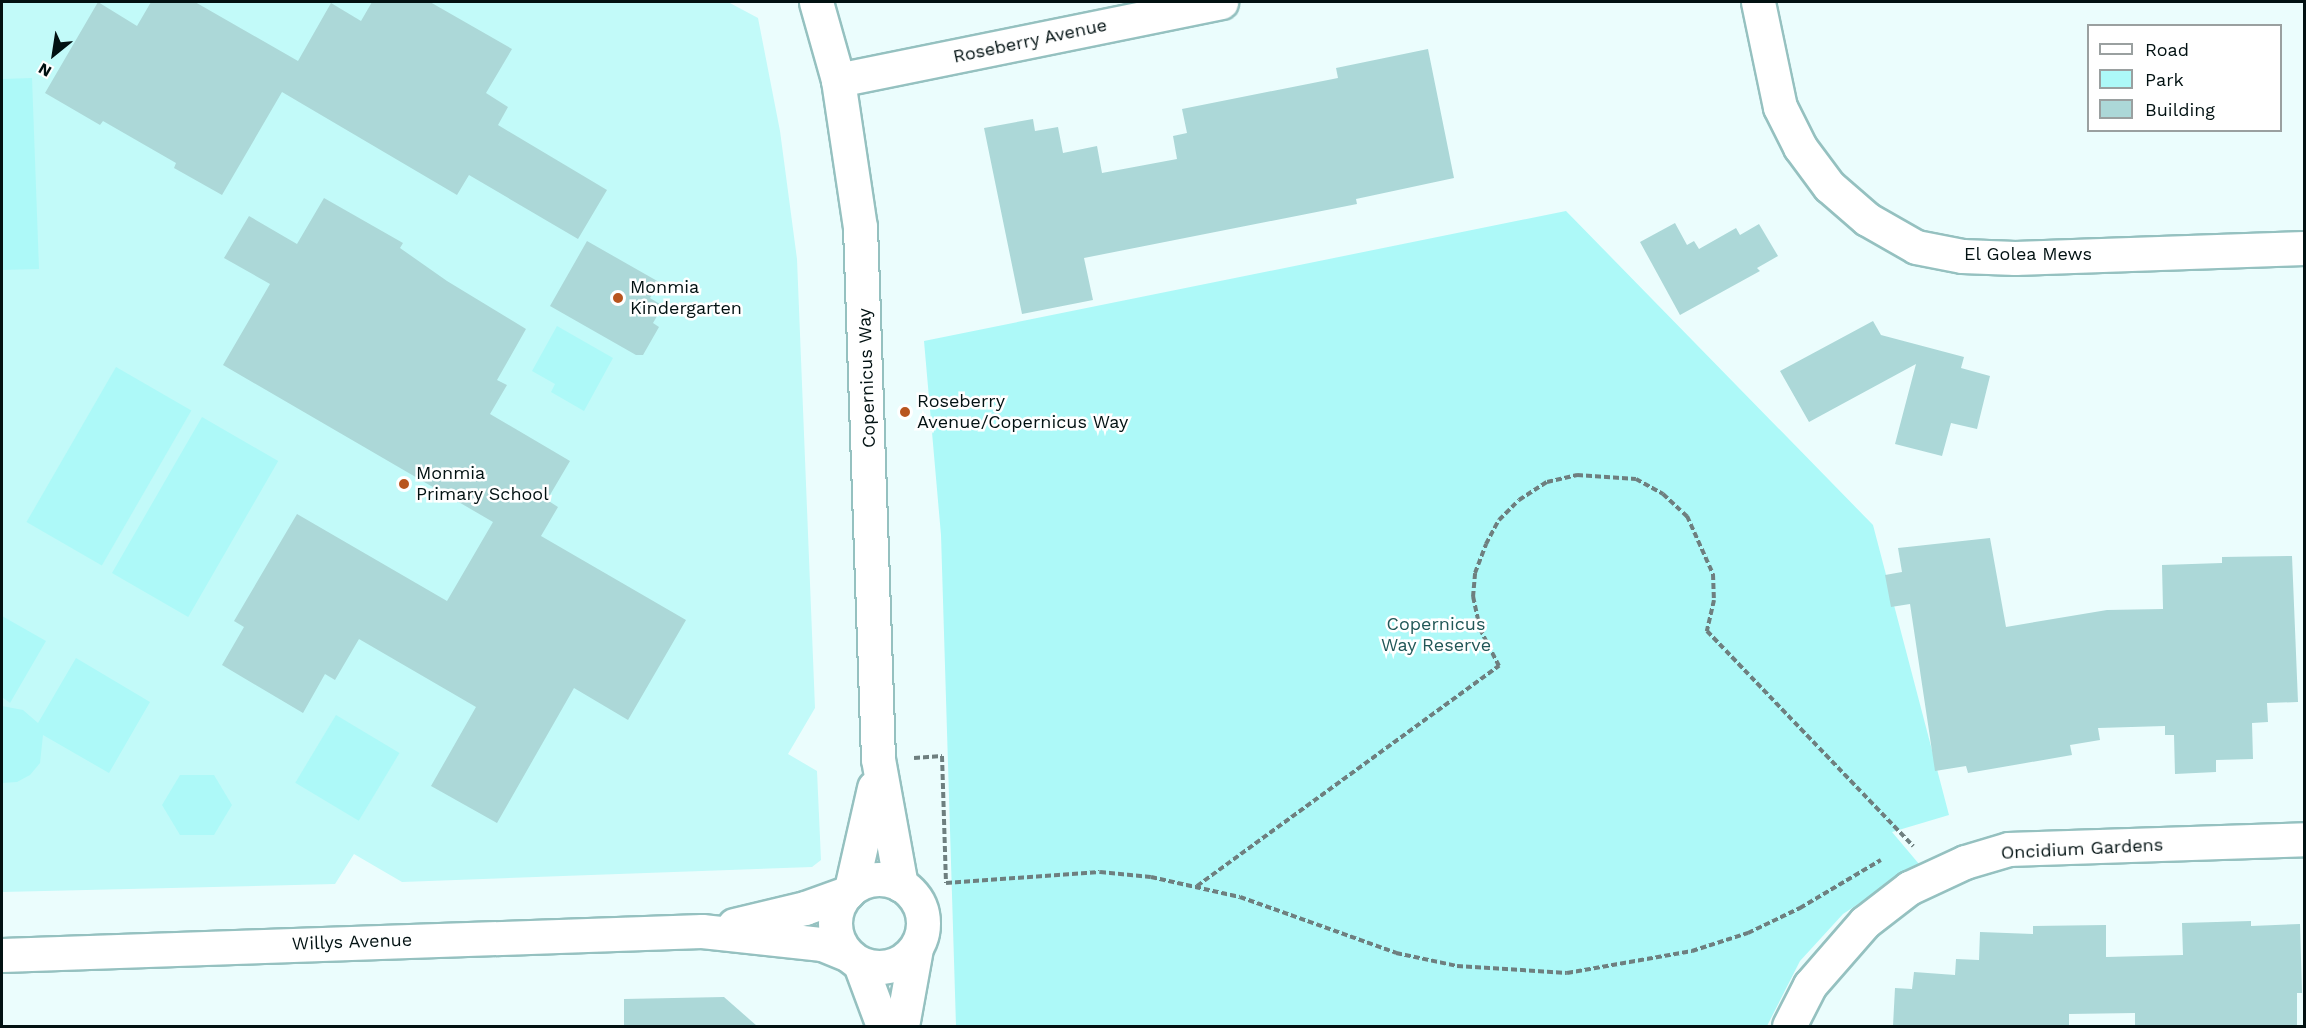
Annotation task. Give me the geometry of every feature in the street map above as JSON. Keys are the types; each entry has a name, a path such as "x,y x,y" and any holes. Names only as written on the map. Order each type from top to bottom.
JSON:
{"street":[{"name":"Copernicus Way","path":"816,2 838,80 860,227 866,328 878,759 901,885"},
{"name":"Roseberry Avenue","path":"838,80 1221,2"},
{"name":"El Golea Mews","path":"1758,2 1780,107 1800,147 1836,193 1867,219 1916,247 1962,256 2014,258 2304,248"},
{"name":"Copernicus Way","path":"849,891 878,759"},
{"name":"Oncidium Gardens","path":"1789,1026 1810,985 1865,922 1909,888 1940,872 2009,849 2304,839"},
{"path":"883,1026 873,991 835,930 839,904 849,891 875,879 901,885 920,906 922,936 916,948 902,1026"},
{"name":"Willys Avenue","path":"702,931 767,918 849,891"},
{"name":"Willys Avenue","path":"2,955 702,931 822,944 853,959"},
{"path":"853,959 872,968 897,964 916,948"}],"path":[{"path":"1197,886 1499,666 1480,629 1473,597 1475,573 1486,544 1499,520 1520,500 1547,482 1577,475 1636,479 1663,494 1687,516 1713,574 1714,600 1707,632 1940,872"},
{"path":"878,759 942,756 946,883 1100,872 1197,886 1278,910 1396,953 1457,966 1567,973 1692,951 1749,933 1800,908 1890,855"},
{"path":"1900,849 1910,843"}],"shaded area":[{"name":"Monmia Primary School","path":"2,2 728,2 758,18 780,131 797,259 815,708 788,754 817,771 821,860 812,867 402,882 354,854 335,884 2,892"}],"green space":[{"path":"32,78 39,269 2,270 2,79"},
{"name":"Copernicus Way Reserve","path":"1566,211 1873,525 1949,815 1892,832 1919,864 1843,914 1800,961 1767,1026 956,1026 941,535 924,341"},
{"path":"557,326 613,358 584,411 551,392 555,384 532,371"},
{"path":"116,367 191,410 102,566 27,522"},
{"path":"202,417 278,461 188,617 112,573"},
{"path":"2,616 46,641 10,703 2,697"},
{"path":"76,658 150,702 109,773 43,735 40,763 30,775 17,782 2,783 2,706 23,710 38,723"},
{"path":"336,715 399,753 359,821 295,783"},
{"path":"180,775 214,775 232,805 214,835 180,835 162,805"}],"building":[{"path":"98,2 137,26 151,2 195,2 298,61 331,3 361,21 372,2 430,2 512,49 486,93 508,107 498,125 607,190 578,239 469,175 457,195 282,92 222,195 174,168 176,163 103,121 100,125 45,93"},
{"path":"1428,49 1454,178 1356,199 1357,204 1084,258 1093,300 1022,314 984,128 1033,119 1035,131 1058,127 1063,153 1097,146 1102,173 1177,159 1173,136 1187,133 1182,109 1338,78 1336,68"},
{"path":"324,198 403,243 400,248 447,281 526,329 497,380 507,385 490,414 570,461 547,500 558,507 541,536 686,620 628,720 574,688 497,823 431,786 476,707 359,639 335,680 325,674 303,713 222,665 244,627 234,621 297,514 447,601 493,522 223,365 270,284 224,258 249,216 297,244"},
{"path":"1675,223 1687,245 1694,241 1699,249 1736,228 1740,235 1759,224 1778,256 1757,268 1760,271 1680,315 1640,242"},
{"path":"587,241 659,282 650,298 663,306 653,323 659,327 643,355 636,355 550,306"},
{"path":"1873,321 1881,335 1964,357 1961,368 1990,376 1977,429 1951,423 1942,456 1895,444 1916,364 1809,422 1780,371"},
{"path":"1990,538 2006,627 2107,610 2163,609 2162,565 2222,563 2222,557 2292,556 2298,702 2267,703 2268,722 2252,723 2253,759 2216,760 2216,772 2175,774 2174,735 2165,735 2165,726 2098,728 2100,740 2070,745 2072,755 1968,773 1966,766 1935,771 1910,604 1891,607 1885,575 1902,572 1898,548"},
{"path":"2251,921 2251,926 2300,924 2302,993 2297,993 2297,1026 2135,1026 2135,1013 2069,1014 2069,1026 1893,1026 1895,988 1912,989 1914,972 1955,975 1956,959 1979,960 1980,932 2033,934 2033,926 2106,925 2106,957 2183,955 2182,923"},
{"path":"724,997 757,1026 624,1026 624,999"}],"place":[{"name":"Monmia Kindergarten","path":"618,298"},
{"name":"Roseberry Avenue/Copernicus Way","path":"905,412"},
{"name":"Monmia Primary School","path":"404,484"}]}
